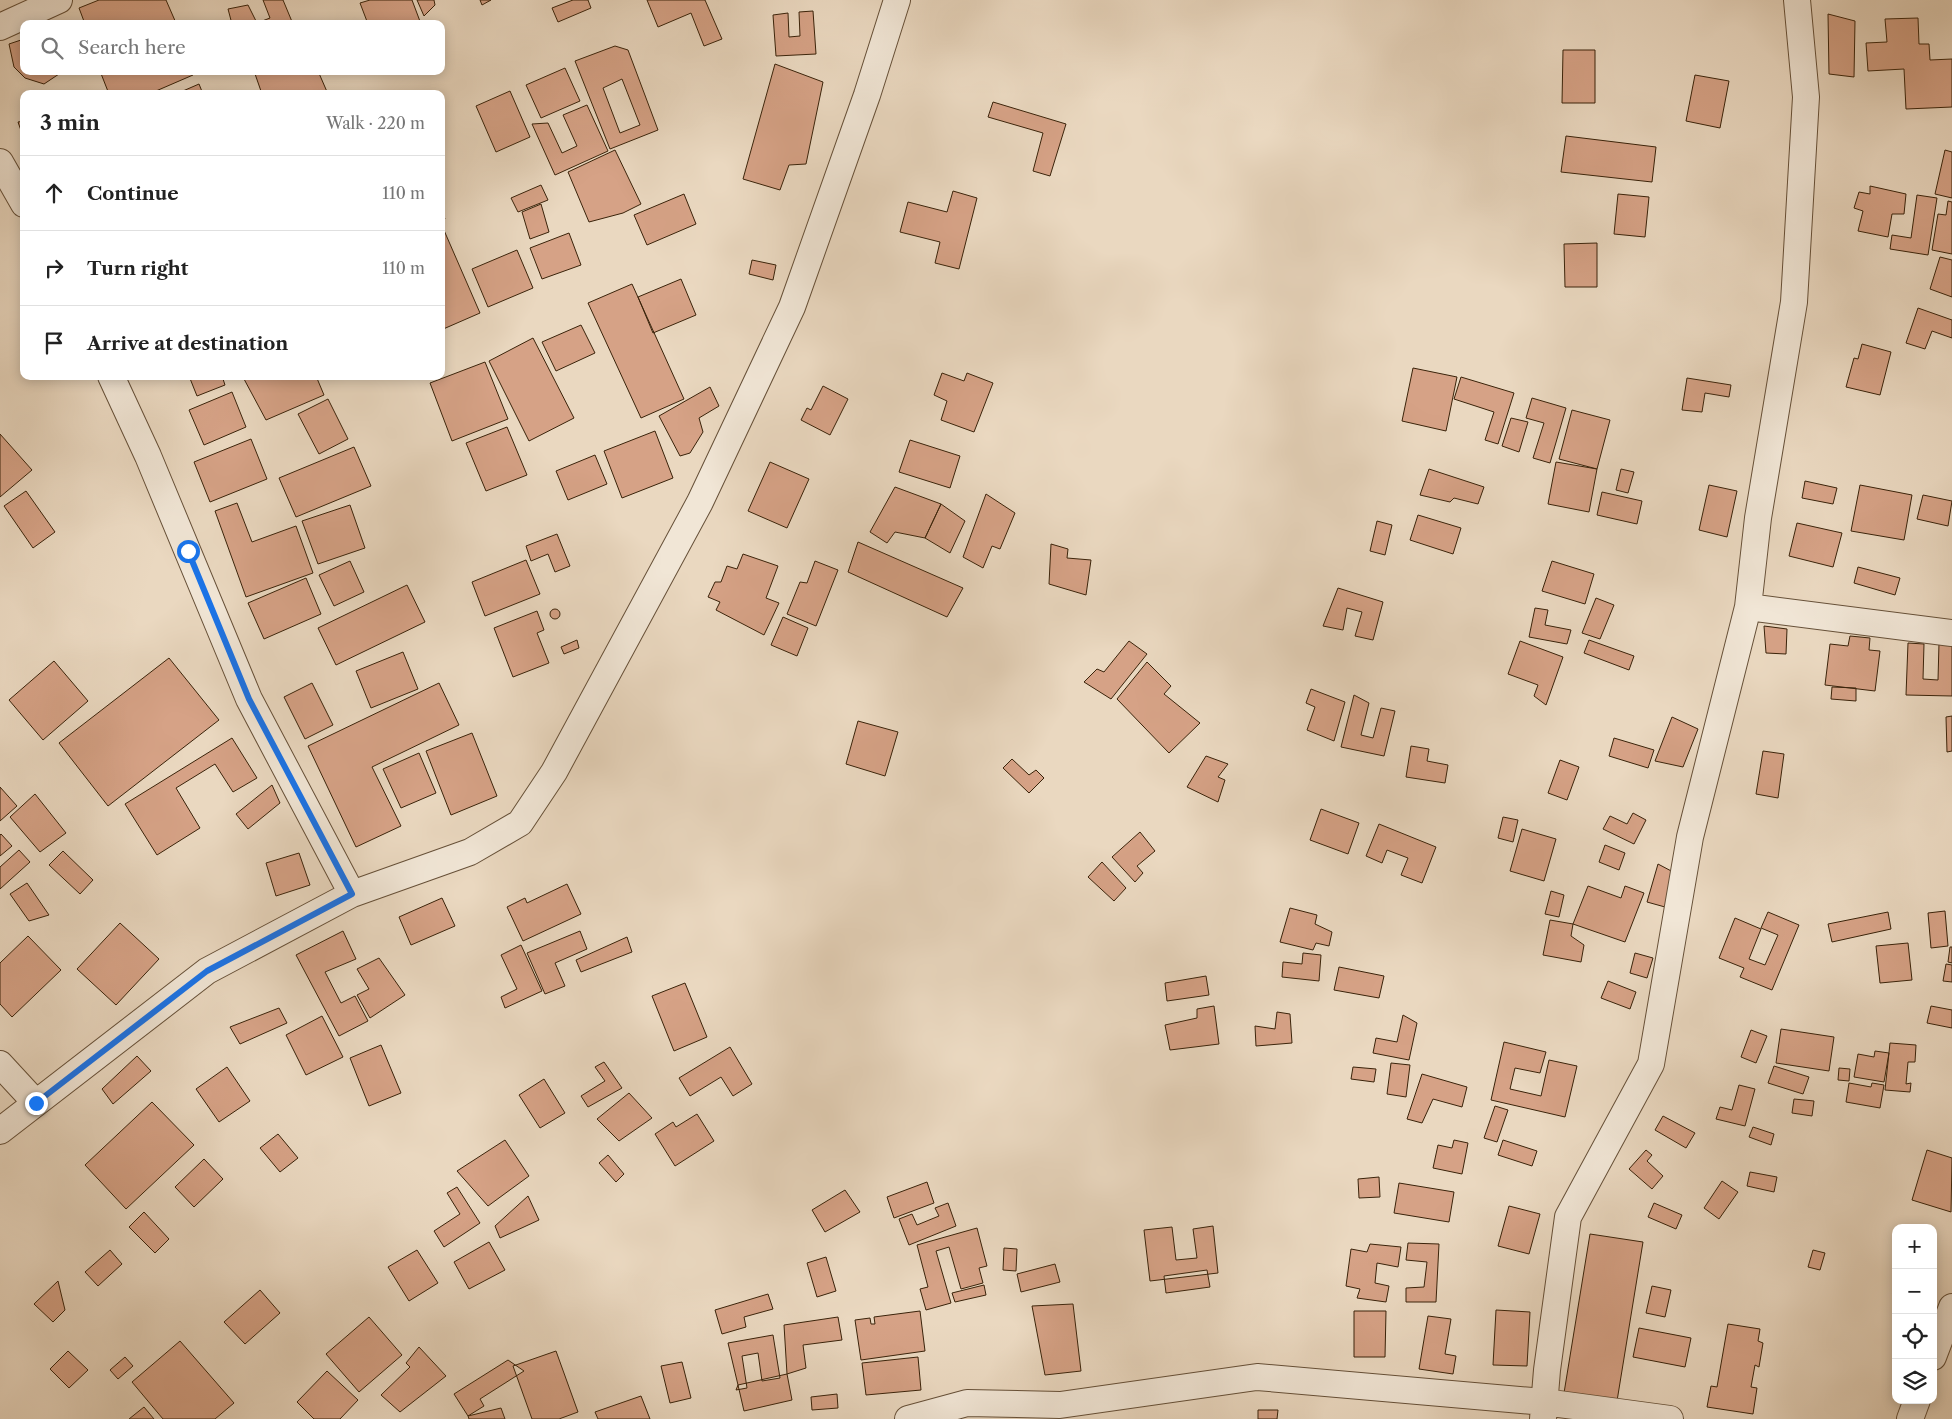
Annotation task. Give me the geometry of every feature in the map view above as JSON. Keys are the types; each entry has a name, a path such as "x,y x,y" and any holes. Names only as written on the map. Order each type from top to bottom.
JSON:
{"street":[{"path":"0,27 59,0"},
{"path":"0,1131 207,971 352,894 470,852 520,823 554,772 700,502 792,307 867,95 897,0"},
{"path":"1544,1410 1547,1370 1568,1217 1651,1064 1690,837 1748,607 1758,518 1794,302 1806,97 1797,0"},
{"path":"0,162 20,197"},
{"path":"113,380 148,456 249,699 352,894"},
{"path":"1748,607 1952,633"},
{"path":"0,1064 36,1103"},
{"path":"1937,1346 1952,1307"},
{"path":"908,1419 967,1403 1060,1405 1258,1377 1544,1410 1670,1419"},
{"path":"1910,1419 1916,1404"}],"building":[{"path":"99,0 166,0 175,20 84,20 79,8"},
{"path":"263,0 283,0 291,20 265,20 270,18"},
{"path":"370,0 412,0 420,20 366,20 360,3"},
{"path":"417,0 434,0 435,5 424,16"},
{"path":"480,0 491,0 482,5"},
{"path":"573,0 588,0 591,8 558,22 552,8"},
{"path":"647,0 705,0 722,39 704,46 691,13 658,27"},
{"path":"248,5 256,20 231,20 228,9"},
{"path":"813,11 816,54 776,56 773,15 788,13 789,37 800,36 799,12"},
{"path":"1828,14 1855,21 1854,77 1829,74"},
{"path":"1918,18 1919,44 1929,44 1930,60 1952,59 1952,107 1906,109 1904,69 1868,71 1866,43 1887,42 1885,19"},
{"path":"20,40 20,73 14,67 9,44"},
{"path":"615,46 628,50 658,130 610,149 575,61","holes":["622,79 640,125 620,133 603,88"]},
{"path":"1563,50 1595,50 1595,103 1562,103"},
{"path":"775,64 823,82 806,164 789,165 780,190 743,179"},
{"path":"565,68 580,101 541,118 526,85"},
{"path":"22,75 58,75 44,84 25,78"},
{"path":"102,75 193,75 158,90 107,90"},
{"path":"255,75 320,75 326,90 261,90"},
{"path":"1695,75 1729,81 1720,128 1686,121"},
{"path":"199,84 201,90 185,90"},
{"path":"510,91 530,137 496,152 476,106"},
{"path":"993,102 1066,124 1050,176 1033,171 1043,133 988,117"},
{"path":"587,105 608,151 555,175 532,124 548,123 562,153 577,146 563,115"},
{"path":"1566,136 1656,147 1652,182 1561,172"},
{"path":"615,150 641,204 623,213 589,222 568,172"},
{"path":"1945,150 1952,152 1952,198 1935,194"},
{"path":"541,185 548,200 518,212 511,198"},
{"path":"1870,186 1906,194 1904,214 1892,214 1888,237 1858,231 1863,211 1854,208 1859,192 1870,194"},
{"path":"953,191 977,198 959,269 935,263 940,242 900,232 908,202 947,212"},
{"path":"684,194 696,224 647,245 634,215"},
{"path":"1618,194 1649,197 1645,237 1614,234"},
{"path":"1917,195 1937,198 1928,255 1890,249 1892,235 1911,238"},
{"path":"1948,201 1952,202 1952,254 1932,250 1938,214 1946,215"},
{"path":"541,204 549,232 530,239 522,212"},
{"path":"445,233 480,313 445,328"},
{"path":"569,233 581,265 542,279 530,248"},
{"path":"1597,243 1597,287 1565,287 1564,244"},
{"path":"517,250 533,288 488,307 472,269"},
{"path":"1940,257 1952,260 1952,297 1930,289"},
{"path":"752,260 776,265 773,280 749,274"},
{"path":"681,279 696,315 653,333 638,297"},
{"path":"632,284 684,399 641,418 588,303"},
{"path":"1918,308 1952,320 1952,338 1932,331 1925,349 1906,343"},
{"path":"581,325 595,353 556,371 542,342"},
{"path":"533,338 574,418 529,441 489,361"},
{"path":"1862,344 1891,352 1880,395 1846,387 1854,358 1858,359"},
{"path":"485,362 508,419 452,441 430,383 445,380 445,377"},
{"path":"1413,368 1457,377 1446,431 1402,421"},
{"path":"942,373 964,381 967,373 993,383 974,432 941,420 947,401 934,395"},
{"path":"1461,377 1514,393 1498,444 1485,440 1494,412 1454,399"},
{"path":"1687,378 1731,385 1729,397 1705,393 1702,412 1682,410"},
{"path":"191,380 223,380 225,385 197,396"},
{"path":"245,380 318,380 324,395 266,420"},
{"path":"823,386 848,399 830,435 801,420 807,408 811,410"},
{"path":"710,387 719,406 699,418 703,432 690,453 680,456 659,416"},
{"path":"232,392 246,427 204,445 189,410"},
{"path":"1532,398 1566,408 1550,463 1533,458 1544,423 1526,418"},
{"path":"328,399 348,439 319,454 298,414"},
{"path":"1572,410 1610,420 1597,469 1559,459"},
{"path":"1511,418 1528,422 1519,452 1502,446"},
{"path":"507,427 527,475 486,491 466,443"},
{"path":"655,431 673,478 622,498 604,451"},
{"path":"0,434 32,470 0,497"},
{"path":"251,439 267,479 210,502 194,462"},
{"path":"910,440 960,456 950,488 899,472"},
{"path":"354,447 371,486 296,517 279,478"},
{"path":"595,455 607,484 568,500 556,471"},
{"path":"770,462 809,479 787,528 748,511"},
{"path":"1556,462 1597,469 1589,512 1548,504"},
{"path":"1429,469 1484,487 1478,504 1454,498 1450,502 1420,495"},
{"path":"1621,469 1634,472 1628,493 1616,490"},
{"path":"1805,481 1837,488 1833,504 1802,498"},
{"path":"1709,485 1737,491 1727,537 1699,530"},
{"path":"1860,485 1912,495 1904,540 1851,531"},
{"path":"895,487 941,504 925,538 895,532 887,543 870,532"},
{"path":"26,491 55,532 33,548 4,506"},
{"path":"1602,492 1642,501 1637,524 1597,515"},
{"path":"986,494 1015,513 1000,549 992,546 983,568 963,557"},
{"path":"1923,495 1952,501 1948,526 1917,519"},
{"path":"237,503 252,542 296,526 313,573 246,597 215,511"},
{"path":"941,504 965,521 950,553 925,538"},
{"path":"350,505 365,548 318,564 302,521"},
{"path":"1418,515 1461,528 1453,554 1410,540"},
{"path":"1377,521 1392,525 1385,555 1370,551"},
{"path":"1797,523 1842,533 1833,567 1789,556"},
{"path":"557,534 570,566 555,572 548,554 531,561 526,546"},
{"path":"858,542 963,588 947,617 848,572"},
{"path":"1051,544 1068,549 1067,558 1091,560 1086,595 1049,584"},
{"path":"743,554 778,566 766,598 779,603 764,635 716,610 720,602 708,597 715,582 721,582 727,566 737,569"},
{"path":"526,560 540,594 485,616 472,582"},
{"path":"350,561 364,592 334,606 319,575"},
{"path":"815,561 838,570 816,626 787,614 800,582 807,583"},
{"path":"1552,561 1594,574 1585,604 1542,591"},
{"path":"1858,567 1900,578 1895,595 1854,583"},
{"path":"306,578 321,614 264,639 248,603"},
{"path":"407,585 425,622 336,665 318,628"},
{"path":"1338,588 1383,602 1373,640 1355,636 1362,612 1347,608 1343,630 1323,626"},
{"path":"1596,598 1614,605 1600,639 1582,633"},
{"path":"1535,608 1548,610 1545,625 1571,630 1567,644 1529,637"},
{"path":"553,609 557,609 560,614 559,618 553,619 550,616 550,612"},
{"path":"537,611 544,630 537,633 549,663 513,677 494,628"},
{"path":"783,617 808,628 797,656 771,645"},
{"path":"1764,626 1787,629 1786,654 1766,653"},
{"path":"1850,636 1870,638 1869,650 1880,651 1875,691 1825,685 1830,644 1848,646"},
{"path":"577,640 579,648 564,654 561,647"},
{"path":"1589,640 1634,656 1629,670 1584,653"},
{"path":"1129,641 1147,654 1111,699 1084,682 1097,669 1104,672"},
{"path":"1520,641 1563,657 1546,705 1534,696 1538,685 1508,674"},
{"path":"1908,643 1924,644 1923,679 1938,680 1939,643 1952,643 1952,696 1906,695"},
{"path":"403,652 418,689 371,708 356,671"},
{"path":"169,658 219,720 108,806 59,743"},
{"path":"54,661 88,701 43,740 9,700"},
{"path":"1147,662 1171,686 1164,694 1200,723 1169,753 1117,699"},
{"path":"312,683 333,725 305,739 284,697"},
{"path":"439,683 459,725 372,767 401,826 356,847 308,746"},
{"path":"1832,687 1856,688 1856,701 1831,699"},
{"path":"1311,689 1345,702 1334,741 1307,730 1315,707 1306,703"},
{"path":"1354,695 1369,703 1361,735 1373,738 1381,708 1395,711 1384,756 1341,747"},
{"path":"1952,716 1952,751 1947,752 1946,717"},
{"path":"1672,717 1698,729 1683,767 1655,761"},
{"path":"858,721 898,732 885,776 846,764"},
{"path":"472,733 497,796 451,815 426,751"},
{"path":"232,738 257,778 233,792 215,764 176,788 200,828 157,855 125,804"},
{"path":"1614,738 1654,750 1648,768 1609,756"},
{"path":"1411,746 1429,749 1427,761 1448,765 1445,783 1406,777"},
{"path":"1763,751 1784,754 1778,798 1756,794"},
{"path":"419,753 436,793 401,808 383,769"},
{"path":"1206,756 1228,764 1218,777 1225,780 1218,802 1187,787"},
{"path":"1012,759 1029,775 1036,770 1044,778 1029,793 1003,768"},
{"path":"1560,760 1579,767 1567,800 1548,793"},
{"path":"272,785 280,803 248,829 236,814"},
{"path":"0,787 17,806 0,821"},
{"path":"35,794 66,833 40,852 10,817"},
{"path":"1321,809 1359,823 1348,854 1310,840"},
{"path":"1633,813 1646,820 1634,844 1603,829 1610,816 1627,824"},
{"path":"1503,817 1518,820 1513,842 1498,838"},
{"path":"1379,824 1436,847 1422,883 1401,875 1408,858 1387,850 1382,863 1366,856"},
{"path":"1522,829 1556,839 1544,881 1510,871"},
{"path":"1140,832 1155,851 1137,866 1143,873 1135,882 1112,857"},
{"path":"0,835 12,846 0,856"},
{"path":"1605,845 1625,853 1619,870 1599,862"},
{"path":"19,850 30,862 0,889 0,867"},
{"path":"63,851 93,880 80,894 49,865"},
{"path":"299,853 310,885 276,896 266,863"},
{"path":"1102,862 1126,888 1114,901 1088,877"},
{"path":"1658,864 1675,873 1665,907 1647,902"},
{"path":"27,883 49,915 29,921 10,894"},
{"path":"567,884 581,914 523,941 507,907 525,898 527,903"},
{"path":"1588,886 1621,898 1625,886 1644,893 1625,942 1573,924"},
{"path":"1551,891 1564,895 1559,917 1545,914"},
{"path":"442,898 455,926 411,945 399,917"},
{"path":"1290,908 1317,915 1315,924 1332,932 1329,946 1316,943 1313,950 1280,942"},
{"path":"1945,911 1948,946 1931,948 1928,913"},
{"path":"1768,912 1799,925 1772,990 1740,977 1744,968 1719,958 1735,918 1761,929 1749,959 1765,965 1778,935 1761,928"},
{"path":"1888,912 1891,929 1832,942 1828,924"},
{"path":"1550,920 1573,924 1571,936 1584,945 1581,962 1543,955"},
{"path":"120,923 159,959 116,1005 77,969"},
{"path":"343,931 356,959 325,972 341,1003 355,996 368,1021 339,1036 296,955"},
{"path":"580,931 587,949 555,963 565,986 545,994 527,953"},
{"path":"28,936 61,970 12,1017 0,1004 0,963"},
{"path":"627,937 632,952 581,972 576,960"},
{"path":"1908,943 1912,980 1880,983 1876,946"},
{"path":"521,945 542,991 505,1008 501,997 517,989 501,955"},
{"path":"1950,947 1952,947 1952,963 1948,962"},
{"path":"1303,953 1321,955 1319,981 1282,977 1283,962 1302,964"},
{"path":"1635,953 1653,958 1647,978 1630,973"},
{"path":"379,958 405,995 370,1018 357,995 369,989 357,969"},
{"path":"1946,964 1952,965 1952,982 1943,981"},
{"path":"1339,967 1384,976 1379,998 1334,990"},
{"path":"1206,976 1209,995 1167,1001 1165,983"},
{"path":"1608,981 1636,992 1630,1009 1601,998"},
{"path":"685,983 707,1037 674,1051 652,996"},
{"path":"1214,1006 1219,1044 1170,1050 1165,1025 1197,1018 1197,1009"},
{"path":"1931,1006 1952,1010 1952,1028 1927,1023"},
{"path":"279,1008 287,1023 240,1044 230,1027"},
{"path":"1277,1012 1290,1014 1292,1043 1256,1046 1255,1026 1275,1029"},
{"path":"1403,1015 1417,1023 1409,1060 1373,1053 1376,1038 1397,1042"},
{"path":"322,1016 343,1057 306,1075 286,1035"},
{"path":"1781,1029 1834,1037 1829,1071 1776,1063"},
{"path":"1751,1030 1767,1036 1756,1063 1741,1057"},
{"path":"1504,1042 1546,1052 1540,1073 1515,1068 1510,1089 1541,1096 1549,1060 1577,1066 1565,1117 1491,1100"},
{"path":"1890,1043 1916,1045 1915,1062 1908,1062 1906,1084 1911,1083 1910,1092 1885,1090"},
{"path":"381,1045 401,1093 369,1106 350,1058"},
{"path":"730,1047 752,1084 733,1096 721,1077 690,1096 679,1078"},
{"path":"1875,1051 1889,1053 1884,1082 1854,1077 1858,1054 1874,1057"},
{"path":"137,1056 151,1071 113,1104 102,1089"},
{"path":"604,1062 622,1088 588,1107 581,1096 605,1081 595,1067"},
{"path":"1391,1063 1410,1065 1406,1097 1387,1094"},
{"path":"1774,1066 1809,1077 1803,1094 1768,1083"},
{"path":"227,1067 250,1101 219,1122 196,1089"},
{"path":"1353,1067 1376,1069 1374,1082 1351,1079"},
{"path":"1839,1068 1850,1069 1849,1081 1838,1080"},
{"path":"1422,1074 1467,1087 1462,1107 1433,1099 1422,1123 1407,1119"},
{"path":"544,1079 565,1113 540,1128 519,1095"},
{"path":"1849,1083 1871,1087 1872,1083 1884,1085 1880,1108 1846,1102"},
{"path":"1739,1085 1755,1089 1745,1126 1716,1119 1720,1107 1732,1110"},
{"path":"629,1093 652,1118 619,1141 597,1119"},
{"path":"1794,1099 1814,1101 1812,1116 1792,1113"},
{"path":"152,1102 194,1145 126,1209 85,1165"},
{"path":"1495,1106 1508,1110 1497,1142 1484,1138"},
{"path":"697,1114 714,1141 675,1166 655,1134 673,1122 676,1127"},
{"path":"1663,1116 1695,1133 1686,1148 1655,1130"},
{"path":"1753,1127 1774,1134 1771,1145 1749,1137"},
{"path":"278,1134 298,1158 280,1172 260,1148"},
{"path":"505,1140 529,1176 488,1206 457,1171"},
{"path":"1454,1140 1468,1143 1462,1174 1433,1168 1438,1145 1452,1148"},
{"path":"1503,1140 1537,1151 1532,1166 1498,1155"},
{"path":"1646,1150 1652,1155 1647,1161 1663,1176 1652,1189 1629,1169"},
{"path":"1927,1150 1952,1158 1951,1212 1912,1200"},
{"path":"608,1155 624,1174 616,1182 599,1163"},
{"path":"204,1159 223,1179 194,1207 175,1187"},
{"path":"1750,1172 1777,1177 1774,1192 1747,1186"},
{"path":"1379,1177 1380,1197 1359,1198 1358,1179"},
{"path":"1722,1181 1738,1192 1719,1219 1704,1208"},
{"path":"927,1182 934,1203 894,1218 887,1197"},
{"path":"1399,1183 1454,1192 1449,1222 1394,1213"},
{"path":"457,1187 480,1223 444,1247 434,1231 460,1214 447,1193"},
{"path":"845,1190 860,1212 825,1232 812,1210"},
{"path":"528,1196 539,1220 500,1238 495,1226"},
{"path":"948,1203 956,1226 909,1245 899,1219 912,1214 917,1225 939,1216 935,1208"},
{"path":"1654,1203 1682,1215 1676,1229 1648,1217"},
{"path":"1509,1206 1540,1214 1529,1254 1498,1246"},
{"path":"144,1212 169,1239 155,1253 129,1227"},
{"path":"1213,1226 1218,1273 1150,1281 1144,1230 1172,1227 1176,1260 1197,1258 1193,1229"},
{"path":"977,1228 987,1266 979,1268 983,1283 961,1289 949,1247 936,1251 951,1303 926,1310 920,1289 928,1287 917,1245"},
{"path":"1590,1234 1643,1242 1617,1401 1564,1393"},
{"path":"489,1242 505,1270 469,1289 454,1262"},
{"path":"1408,1243 1439,1244 1436,1302 1406,1302 1406,1288 1424,1287 1427,1262 1406,1260"},
{"path":"1370,1244 1401,1247 1398,1267 1377,1263 1375,1283 1389,1286 1386,1302 1357,1298 1360,1289 1346,1286 1351,1249 1367,1252"},
{"path":"1004,1248 1017,1249 1016,1271 1003,1270"},
{"path":"110,1250 122,1264 98,1286 85,1272"},
{"path":"417,1250 438,1283 409,1301 388,1267"},
{"path":"1813,1250 1825,1253 1820,1270 1808,1267"},
{"path":"826,1257 836,1291 817,1297 807,1263"},
{"path":"1055,1264 1060,1282 1021,1292 1017,1274"},
{"path":"1207,1270 1210,1287 1166,1293 1164,1276"},
{"path":"58,1281 65,1310 53,1322 34,1304"},
{"path":"984,1285 986,1295 955,1302 952,1293"},
{"path":"1652,1286 1671,1290 1665,1317 1646,1313"},
{"path":"260,1290 280,1313 245,1344 224,1322"},
{"path":"768,1294 773,1309 744,1317 746,1327 722,1334 715,1310"},
{"path":"1073,1304 1081,1371 1045,1375 1032,1306"},
{"path":"1496,1310 1530,1312 1527,1366 1493,1365"},
{"path":"920,1311 925,1351 861,1360 855,1320 870,1318 871,1324 875,1324 874,1317"},
{"path":"1354,1311 1386,1311 1385,1357 1354,1357"},
{"path":"1428,1316 1451,1319 1445,1354 1456,1356 1453,1374 1419,1369"},
{"path":"369,1317 402,1355 359,1392 326,1354"},
{"path":"838,1317 842,1340 803,1345 806,1368 787,1374 784,1325"},
{"path":"1728,1324 1760,1329 1758,1341 1763,1343 1759,1367 1755,1365 1751,1387 1757,1388 1753,1414 1707,1407 1711,1386 1717,1387"},
{"path":"1639,1328 1691,1338 1685,1367 1633,1357"},
{"path":"773,1335 780,1378 762,1381 758,1353 742,1356 747,1388 736,1390 738,1385 728,1343"},
{"path":"180,1341 234,1403 215,1419 163,1419 132,1382"},
{"path":"419,1347 446,1376 400,1412 381,1395 410,1367 406,1363"},
{"path":"68,1351 88,1370 69,1388 50,1369"},
{"path":"556,1351 578,1412 559,1419 532,1419 513,1366"},
{"path":"125,1357 133,1366 118,1379 110,1370"},
{"path":"918,1357 921,1390 866,1395 862,1363"},
{"path":"508,1360 524,1371 480,1399 484,1406 468,1416 454,1394"},
{"path":"682,1362 691,1398 670,1403 661,1366"},
{"path":"327,1371 358,1400 340,1419 314,1419 297,1402"},
{"path":"787,1374 792,1400 744,1411 738,1385"},
{"path":"837,1394 838,1408 812,1410 811,1397"},
{"path":"641,1396 650,1419 598,1419 595,1412"},
{"path":"144,1407 154,1419 129,1419"},
{"path":"501,1408 505,1419 469,1419 468,1416"},
{"path":"1258,1410 1278,1410 1277,1419 1258,1419"}],"route":[{"path":"36,1103 207,971 352,894 249,699 188,551"}]}
